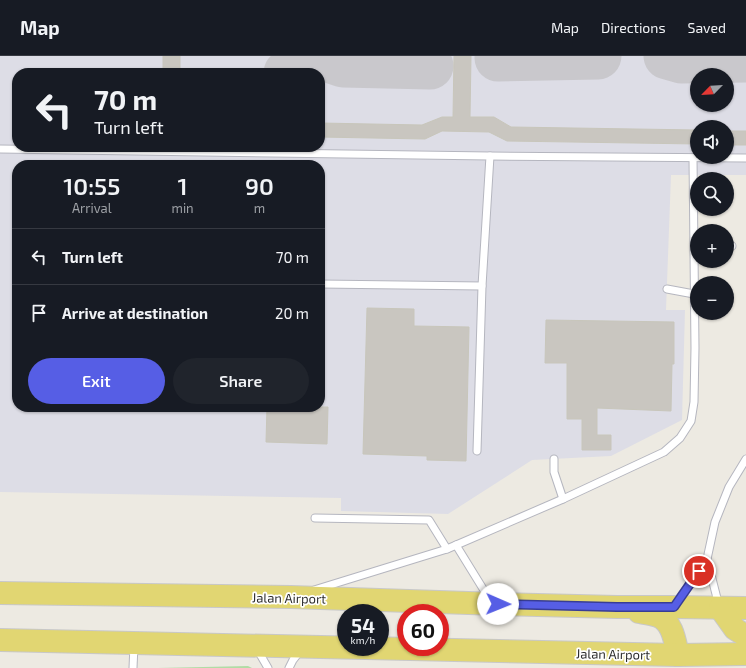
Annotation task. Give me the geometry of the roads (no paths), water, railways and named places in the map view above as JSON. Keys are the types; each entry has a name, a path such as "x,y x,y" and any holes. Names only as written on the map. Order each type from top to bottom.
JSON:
{"main road":[{"name":"Jalan Airport","path":"0,593 291,597 617,607 746,608"},
{"path":"617,607 659,616 666,622 672,631 678,655"},
{"path":"720,608 735,629 746,636"},
{"name":"Jalan Airport","path":"0,640 678,655 746,654"}],"lane":[{"path":"0,149 12,149"},
{"path":"210,152 690,158"},
{"path":"477,451 482,286 490,156"},
{"path":"734,158 746,158"},
{"path":"693,164 695,224"},
{"path":"325,284 482,286"},
{"path":"666,289 690,293"},
{"path":"291,597 447,549 563,499 664,452 680,438 691,421 694,402 694,320"},
{"path":"554,459 554,472 563,499"},
{"path":"674,607 707,559 715,522 730,487 746,459"},
{"path":"315,518 429,520 447,549"},
{"path":"456,545 485,592 498,604"},
{"path":"707,559 720,608"},
{"path":"133,668 134,643"},
{"path":"256,646 268,668"},
{"path":"289,668 302,647"}]}
